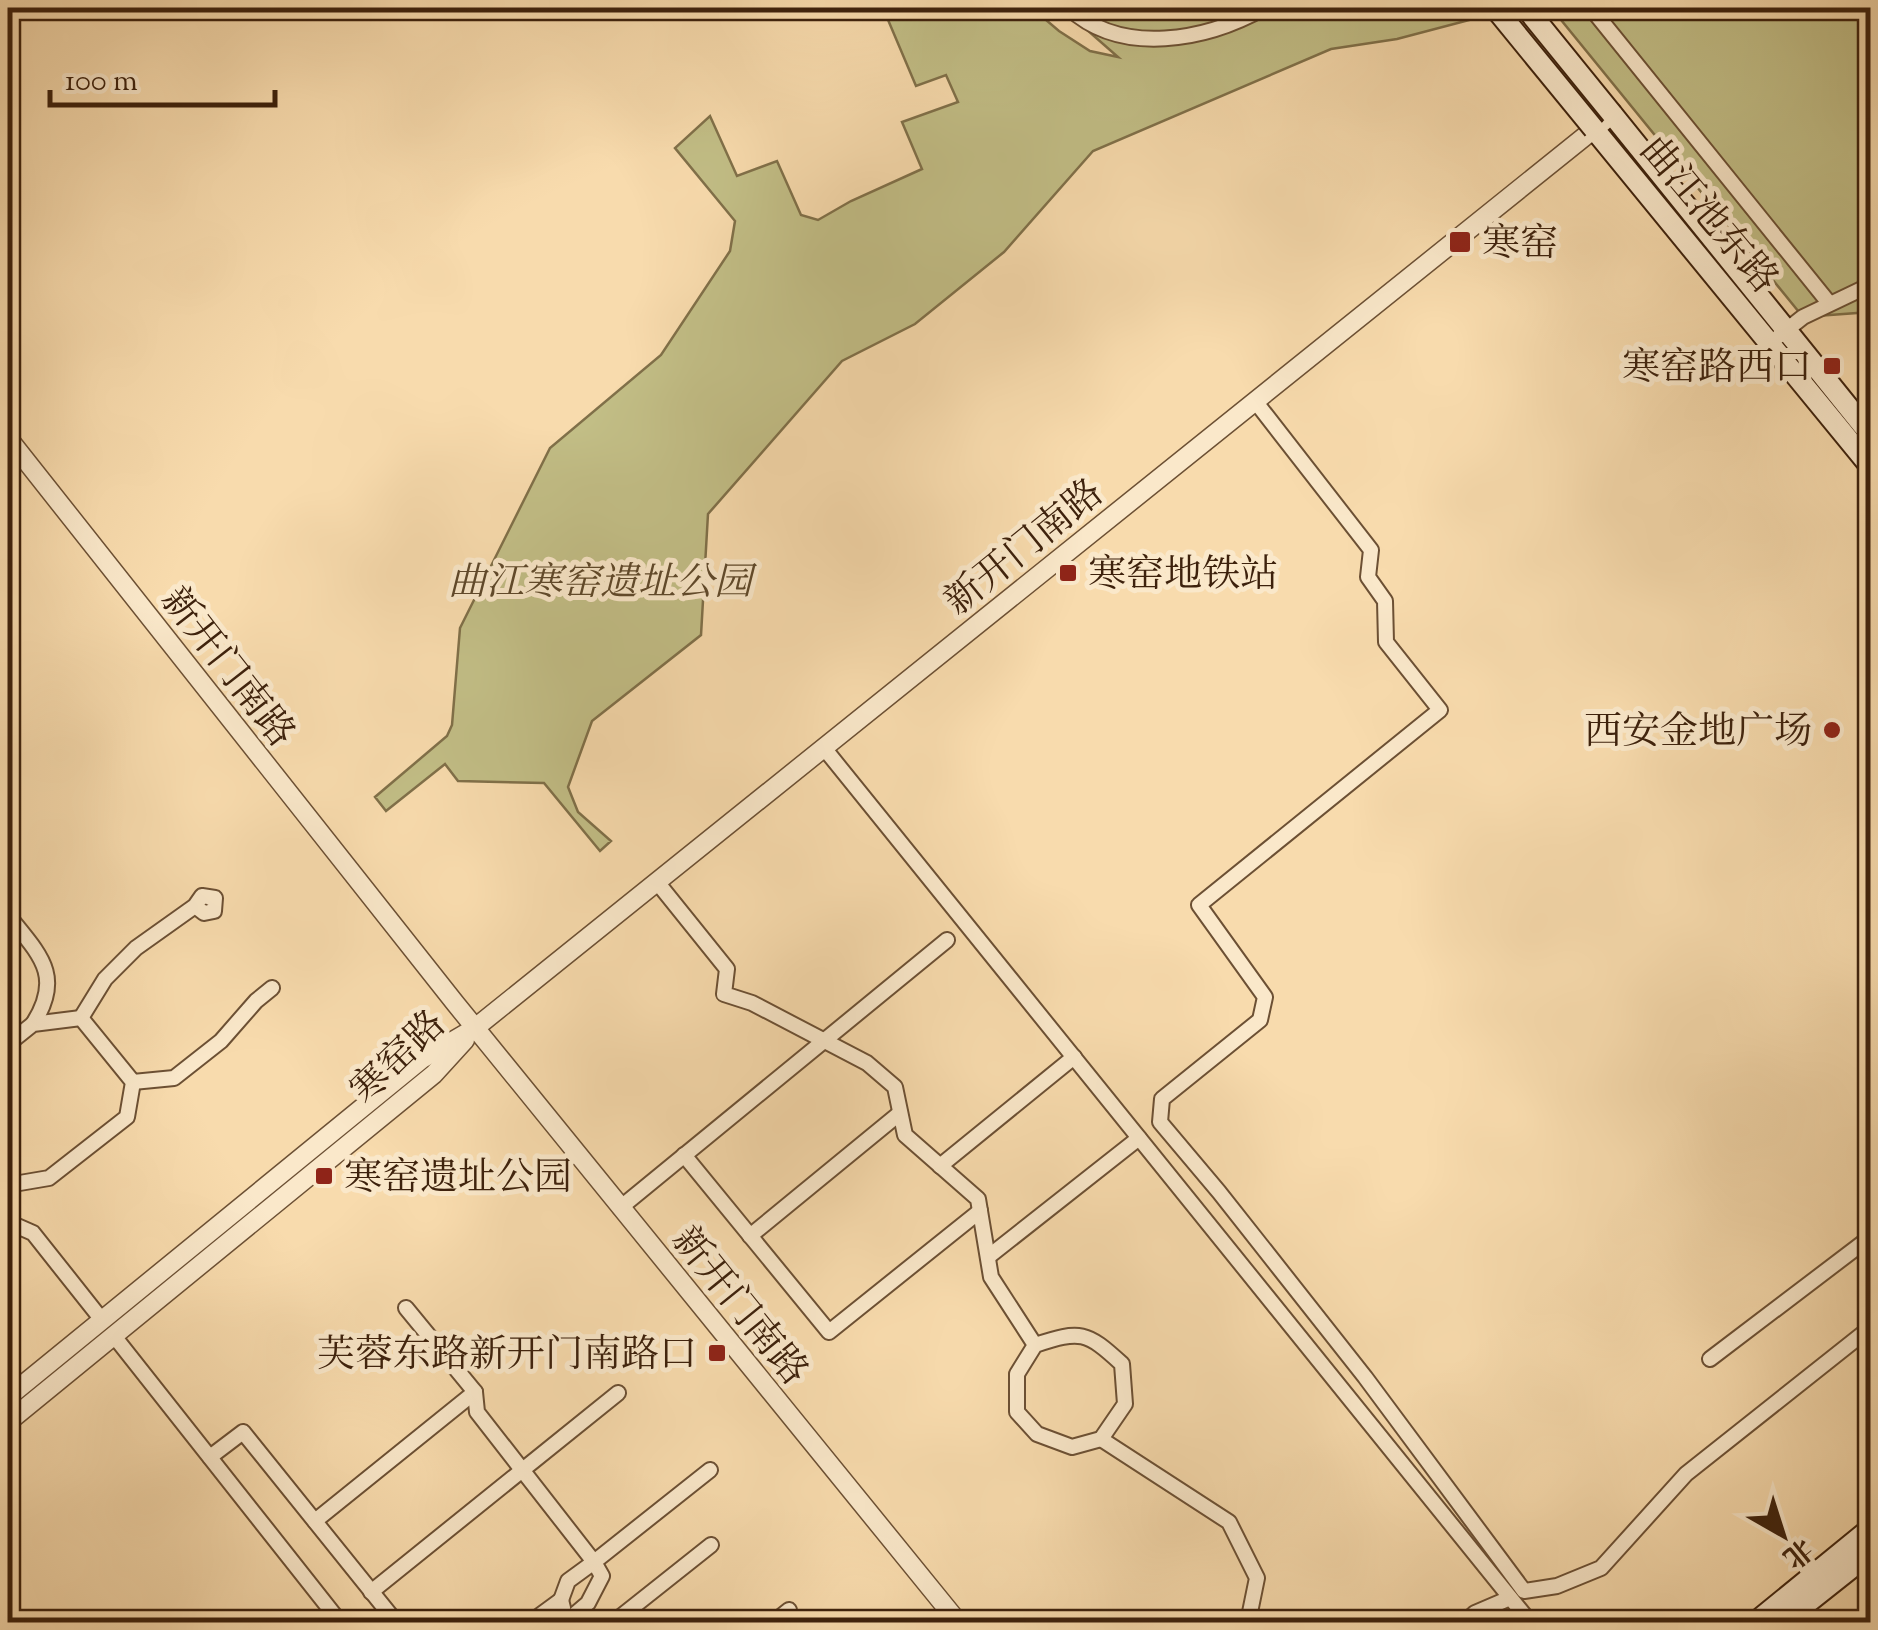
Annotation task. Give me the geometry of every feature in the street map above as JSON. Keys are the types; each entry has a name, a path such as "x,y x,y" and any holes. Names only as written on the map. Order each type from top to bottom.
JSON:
{"main road":[{"name":"曲江池东路","path":"1495,8 1594,129 1870,434"},
{"name":"曲江池东路","path":"1526,8 1612,114 1870,466"},
{"path":"1756,1622 1870,1529"},
{"path":"1783,1622 1870,1553"}],"street":[{"path":"1069,8 1094,26 1158,38 1213,30 1264,8"},
{"path":"1590,8 1828,304"},
{"name":"新开门南路","path":"475,1028 1612,114"},
{"path":"1778,336 1828,304 1870,285"},
{"path":"1255,401 1371,550 1368,577 1386,601 1386,642 1440,710 1199,904 1265,996 1260,1020 1162,1100 1160,1122 1353,1361 1524,1591 1557,1586 1601,1568 1686,1474 1870,1328"},
{"name":"新开门南路","path":"8,438 475,1028 958,1622"},
{"path":"824,748 1530,1622"},
{"path":"657,882 727,969 724,994 752,1003 867,1062 895,1087 905,1135 978,1199 992,1277 1035,1345"},
{"path":"81,1018 105,979 136,948 195,906"},
{"path":"8,918 44,964 48,983 45,1006 33,1024 8,1044"},
{"path":"620,1208 947,940"},
{"path":"133,1082 174,1078 221,1041 256,1000 272,988"},
{"path":"33,1024 81,1018"},
{"path":"8,1185 50,1178 127,1117 133,1082 81,1018"},
{"name":"寒窑路","path":"8,1422 108,1328 422,1059 475,1028"},
{"path":"940,1166 1074,1057"},
{"path":"750,1236 900,1113"},
{"path":"988,1257 1139,1138"},
{"path":"684,1155 829,1332 980,1210"},
{"path":"8,1222 33,1233 340,1622"},
{"path":"1710,1359 1864,1242 1870,1249"},
{"path":"406,1308 475,1392 477,1412 602,1576 588,1603 568,1621 561,1600"},
{"name":"寒窑路","path":"8,1397 108,1328"},
{"path":"1070,1333 1098,1342 1122,1364 1125,1404 1101,1438 1072,1447 1038,1434 1017,1412 1017,1374 1035,1345 1070,1333"},
{"path":"315,1521 475,1392"},
{"path":"371,1592 618,1393"},
{"path":"210,1458 243,1432 396,1622"},
{"path":"1101,1438 1229,1522 1256,1578 1248,1622"},
{"path":"531,1622 561,1600 568,1580 710,1470"},
{"path":"614,1622 711,1545"},
{"path":"1465,1622 1475,1613 1510,1598"},
{"path":"774,1622 789,1610"}],"green space":[{"name":"曲江寒窑遗址公园","path":"883,8 1032,8 1090,51 1118,57 1062,8 1870,8 1870,312 1803,317 1557,15 1488,15 1397,39 1331,49 1093,151 1004,252 915,324 842,361 708,514 701,635 592,721 568,787 578,812 611,841 600,851 544,783 458,781 445,764 386,811 375,797 447,736 452,725 460,628 550,448 661,355 730,251 735,221 675,148 710,116 737,176 777,161 801,215 818,220 922,169 902,122 958,102 946,75 916,86"}],"place":[{"name":"寒窑","path":"1460,242"},
{"name":"寒窑路西口","path":"1832,366"},
{"name":"寒窑地铁站","path":"1068,573"},
{"name":"西安金地广场","path":"1832,730"},
{"name":"寒窑遗址公园","path":"324,1176"},
{"name":"芙蓉东路新开门南路口","path":"717,1353"}]}
